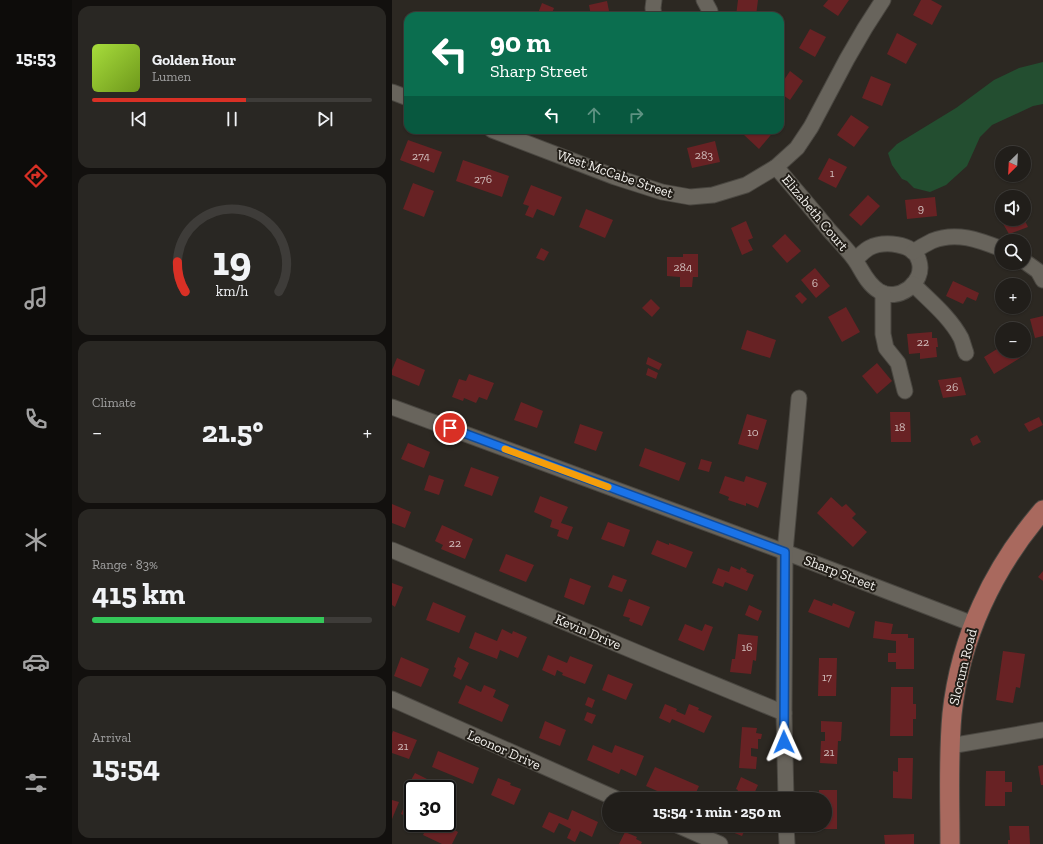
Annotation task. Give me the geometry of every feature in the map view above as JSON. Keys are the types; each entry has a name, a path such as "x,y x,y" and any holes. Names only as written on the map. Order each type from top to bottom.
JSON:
{"main road":[{"name":"Slocum Road","path":"950,844 950,746 952,713 964,651 973,624 996,577 1018,541 1043,510"}],"street":[{"path":"654,0 654,12"},
{"path":"704,0 710,12"},
{"name":"West McCabe Street","path":"503,134 662,192 690,197 713,195 746,185 776,167 797,148 811,127 847,59 883,0"},
{"path":"392,92 404,96"},
{"name":"Elizabeth Court","path":"776,167 854,260 870,284 878,291 883,293"},
{"path":"905,391 898,363 886,348 884,341 883,293 903,293 913,284 918,276 920,267 919,259 913,252 932,241 946,237 959,236 978,240 995,246"},
{"name":"Elizabeth Court","path":"854,260 868,249 887,244 901,245 913,252"},
{"path":"1031,266 1038,272 1043,280"},
{"path":"913,284 954,328 961,339 966,353"},
{"path":"786,792 784,713 785,552 799,398"},
{"name":"Sharp Street","path":"392,407 785,552 973,624"},
{"name":"Kevin Drive","path":"392,550 653,660 784,713"},
{"name":"Leonor Drive","path":"392,699 602,792"},
{"path":"950,746 1043,730"},
{"path":"693,832 720,844"},
{"path":"786,832 787,844"}],"green space":[{"path":"1043,62 1043,104 1033,106 992,125 980,137 967,166 946,185 930,192 914,188 907,181 902,179 892,165 888,153 897,144 956,108 994,80 1019,68"}],"building":[{"path":"738,0 758,0 756,12 736,12"},
{"path":"828,0 849,0 838,16 823,6"},
{"path":"921,0 931,0 942,6 932,25 913,15"},
{"path":"607,1 609,12 590,12 589,5"},
{"path":"542,3 554,8 552,12 539,12"},
{"path":"810,29 826,37 815,57 799,48"},
{"path":"897,33 917,44 906,64 887,54"},
{"path":"790,71 803,81 790,100 784,96 784,80"},
{"path":"871,76 891,84 882,106 862,98"},
{"path":"851,115 869,127 854,147 837,135"},
{"path":"743,134 772,134 759,149"},
{"path":"408,140 442,152 434,173 400,160"},
{"path":"715,141 720,162 692,168 687,148"},
{"path":"829,158 847,167 836,188 818,179"},
{"path":"463,160 509,176 502,197 456,181"},
{"path":"413,183 434,191 424,217 403,209"},
{"path":"531,185 562,197 554,216 537,209 533,218 525,215 529,206 523,204"},
{"path":"868,195 880,206 861,226 849,215"},
{"path":"935,197 937,216 907,219 905,200"},
{"path":"586,209 613,220 605,238 579,227"},
{"path":"746,221 753,238 748,240 753,250 742,255 731,228"},
{"path":"1004,226 1028,227 1009,234"},
{"path":"785,234 801,251 787,263 772,246"},
{"path":"541,248 549,252 544,261 536,258"},
{"path":"683,254 698,254 698,277 693,277 692,287 680,287 680,277 667,276 667,257 683,257"},
{"path":"815,268 830,286 816,298 801,280"},
{"path":"953,281 979,293 976,301 967,297 963,304 946,296"},
{"path":"800,292 807,299 802,304 795,296"},
{"path":"651,299 660,308 652,317 642,308"},
{"path":"846,307 860,332 842,342 828,317"},
{"path":"1043,316 1043,336 1035,338 1030,319"},
{"path":"747,330 776,340 770,358 741,349"},
{"path":"932,332 932,338 937,338 937,357 920,359 920,353 909,354 907,334"},
{"path":"995,350 995,358 1020,358 994,374 984,357"},
{"path":"648,357 662,364 659,370 646,364"},
{"path":"397,358 425,370 419,386 392,375 392,370"},
{"path":"877,363 892,381 877,394 862,376"},
{"path":"648,368 658,373 656,379 646,375"},
{"path":"469,374 494,383 487,400 479,397 476,403 464,398 463,401 452,397 459,379 466,381"},
{"path":"961,377 966,395 943,398 938,380"},
{"path":"521,402 543,411 537,428 514,420"},
{"path":"890,412 910,412 911,442 891,442"},
{"path":"747,414 767,420 758,450 738,444"},
{"path":"1039,417 1043,425 1029,432 1024,424"},
{"path":"580,424 603,432 596,451 574,443"},
{"path":"977,435 981,442 973,446 970,439"},
{"path":"408,443 430,452 424,468 401,459"},
{"path":"645,448 686,463 679,481 639,466"},
{"path":"701,459 712,462 709,472 698,469"},
{"path":"471,467 499,477 492,496 464,486"},
{"path":"429,475 444,480 439,495 424,490"},
{"path":"725,476 744,482 746,476 767,483 758,508 746,503 746,506 728,500 729,497 719,493"},
{"path":"540,496 568,507 561,523 573,527 568,540 557,536 559,530 550,527 552,520 534,512"},
{"path":"831,497 842,507 846,504 856,514 852,518 867,532 853,547 817,513"},
{"path":"392,504 411,512 405,528 392,523"},
{"path":"608,522 630,530 624,547 601,539"},
{"path":"442,525 473,539 465,559 441,549 443,545 435,541"},
{"path":"657,540 693,552 686,568 651,554"},
{"path":"506,554 534,565 526,582 499,571"},
{"path":"731,566 740,570 741,567 747,570 746,572 754,575 747,591 725,582 723,587 712,583 718,568 729,572"},
{"path":"1043,571 1043,581 1038,577"},
{"path":"613,575 627,580 622,592 608,587"},
{"path":"570,578 591,586 584,605 564,597"},
{"path":"392,583 403,587 395,607 392,605"},
{"path":"629,599 650,607 642,626 629,621 630,618 623,616"},
{"path":"814,599 832,606 833,603 855,612 849,628 808,612"},
{"path":"433,602 466,616 459,633 426,620"},
{"path":"749,605 762,611 758,621 745,615"},
{"path":"875,621 893,624 891,634 908,634 908,638 914,638 914,669 896,669 896,662 888,662 888,653 896,653 896,641 873,638"},
{"path":"685,624 702,631 705,624 713,627 704,651 678,640"},
{"path":"502,629 512,634 513,631 527,637 518,658 500,650 497,659 469,648 475,632 497,641"},
{"path":"738,634 758,636 756,661 753,660 751,674 730,672 732,659 735,659"},
{"path":"1003,651 1025,654 1020,688 1016,687 1013,703 996,700"},
{"path":"548,655 567,663 570,656 593,665 585,684 562,675 563,673 557,670 555,676 542,670"},
{"path":"401,657 429,669 421,687 394,676"},
{"path":"458,657 469,663 461,680 453,676 456,668 454,667"},
{"path":"819,658 837,658 836,696 818,696"},
{"path":"608,674 633,684 626,700 602,690"},
{"path":"466,685 481,692 484,685 496,690 493,697 509,705 502,722 458,703"},
{"path":"891,687 913,687 913,704 916,704 916,719 913,719 913,736 890,736"},
{"path":"588,697 595,700 592,708 585,705"},
{"path":"665,704 677,709 676,711 685,715 689,704 712,716 704,733 672,719 670,723 659,718"},
{"path":"587,712 596,715 592,724 584,720"},
{"path":"545,721 566,730 560,746 539,738"},
{"path":"821,721 842,722 841,741 838,741 837,764 820,763 821,741 825,741 825,732 821,732"},
{"path":"742,727 757,728 756,733 762,734 761,739 758,739 758,749 751,748 751,756 757,757 756,769 739,768"},
{"path":"393,731 417,740 409,759 392,753"},
{"path":"593,745 612,753 615,745 644,756 636,776 621,769 619,774 587,760"},
{"path":"438,751 479,768 473,784 432,767"},
{"path":"898,758 913,758 912,799 893,798 893,771 898,772"},
{"path":"1043,765 1043,785 1041,785 1038,766"},
{"path":"655,767 699,786 696,792 659,792 646,786"},
{"path":"986,771 1005,771 1005,782 1012,782 1012,792 1005,792 1005,806 985,806"},
{"path":"415,773 427,779 427,780 411,780"},
{"path":"741,777 758,785 755,792 737,792 738,790 736,789"},
{"path":"498,778 521,789 514,805 491,795"},
{"path":"819,790 837,790 837,829 832,829 832,792 819,792"},
{"path":"392,800 399,802 392,819"},
{"path":"404,806 404,815 401,814"},
{"path":"572,810 598,822 592,837 580,831 575,842 567,838 571,829 559,823 554,833 542,827 549,812 568,820"},
{"path":"1009,826 1029,826 1030,844 1008,844 1008,840 1010,840"},
{"path":"424,832 458,832 452,844 442,844 423,835"},
{"path":"625,832 637,837 636,839 642,842 641,844 619,844"},
{"path":"732,832 744,832 742,836"},
{"path":"914,834 914,844 885,844 884,835"}],"slow traffic":[{"path":"505,449 608,487"}],"route":[{"path":"450,428 785,552 784,742"}]}
